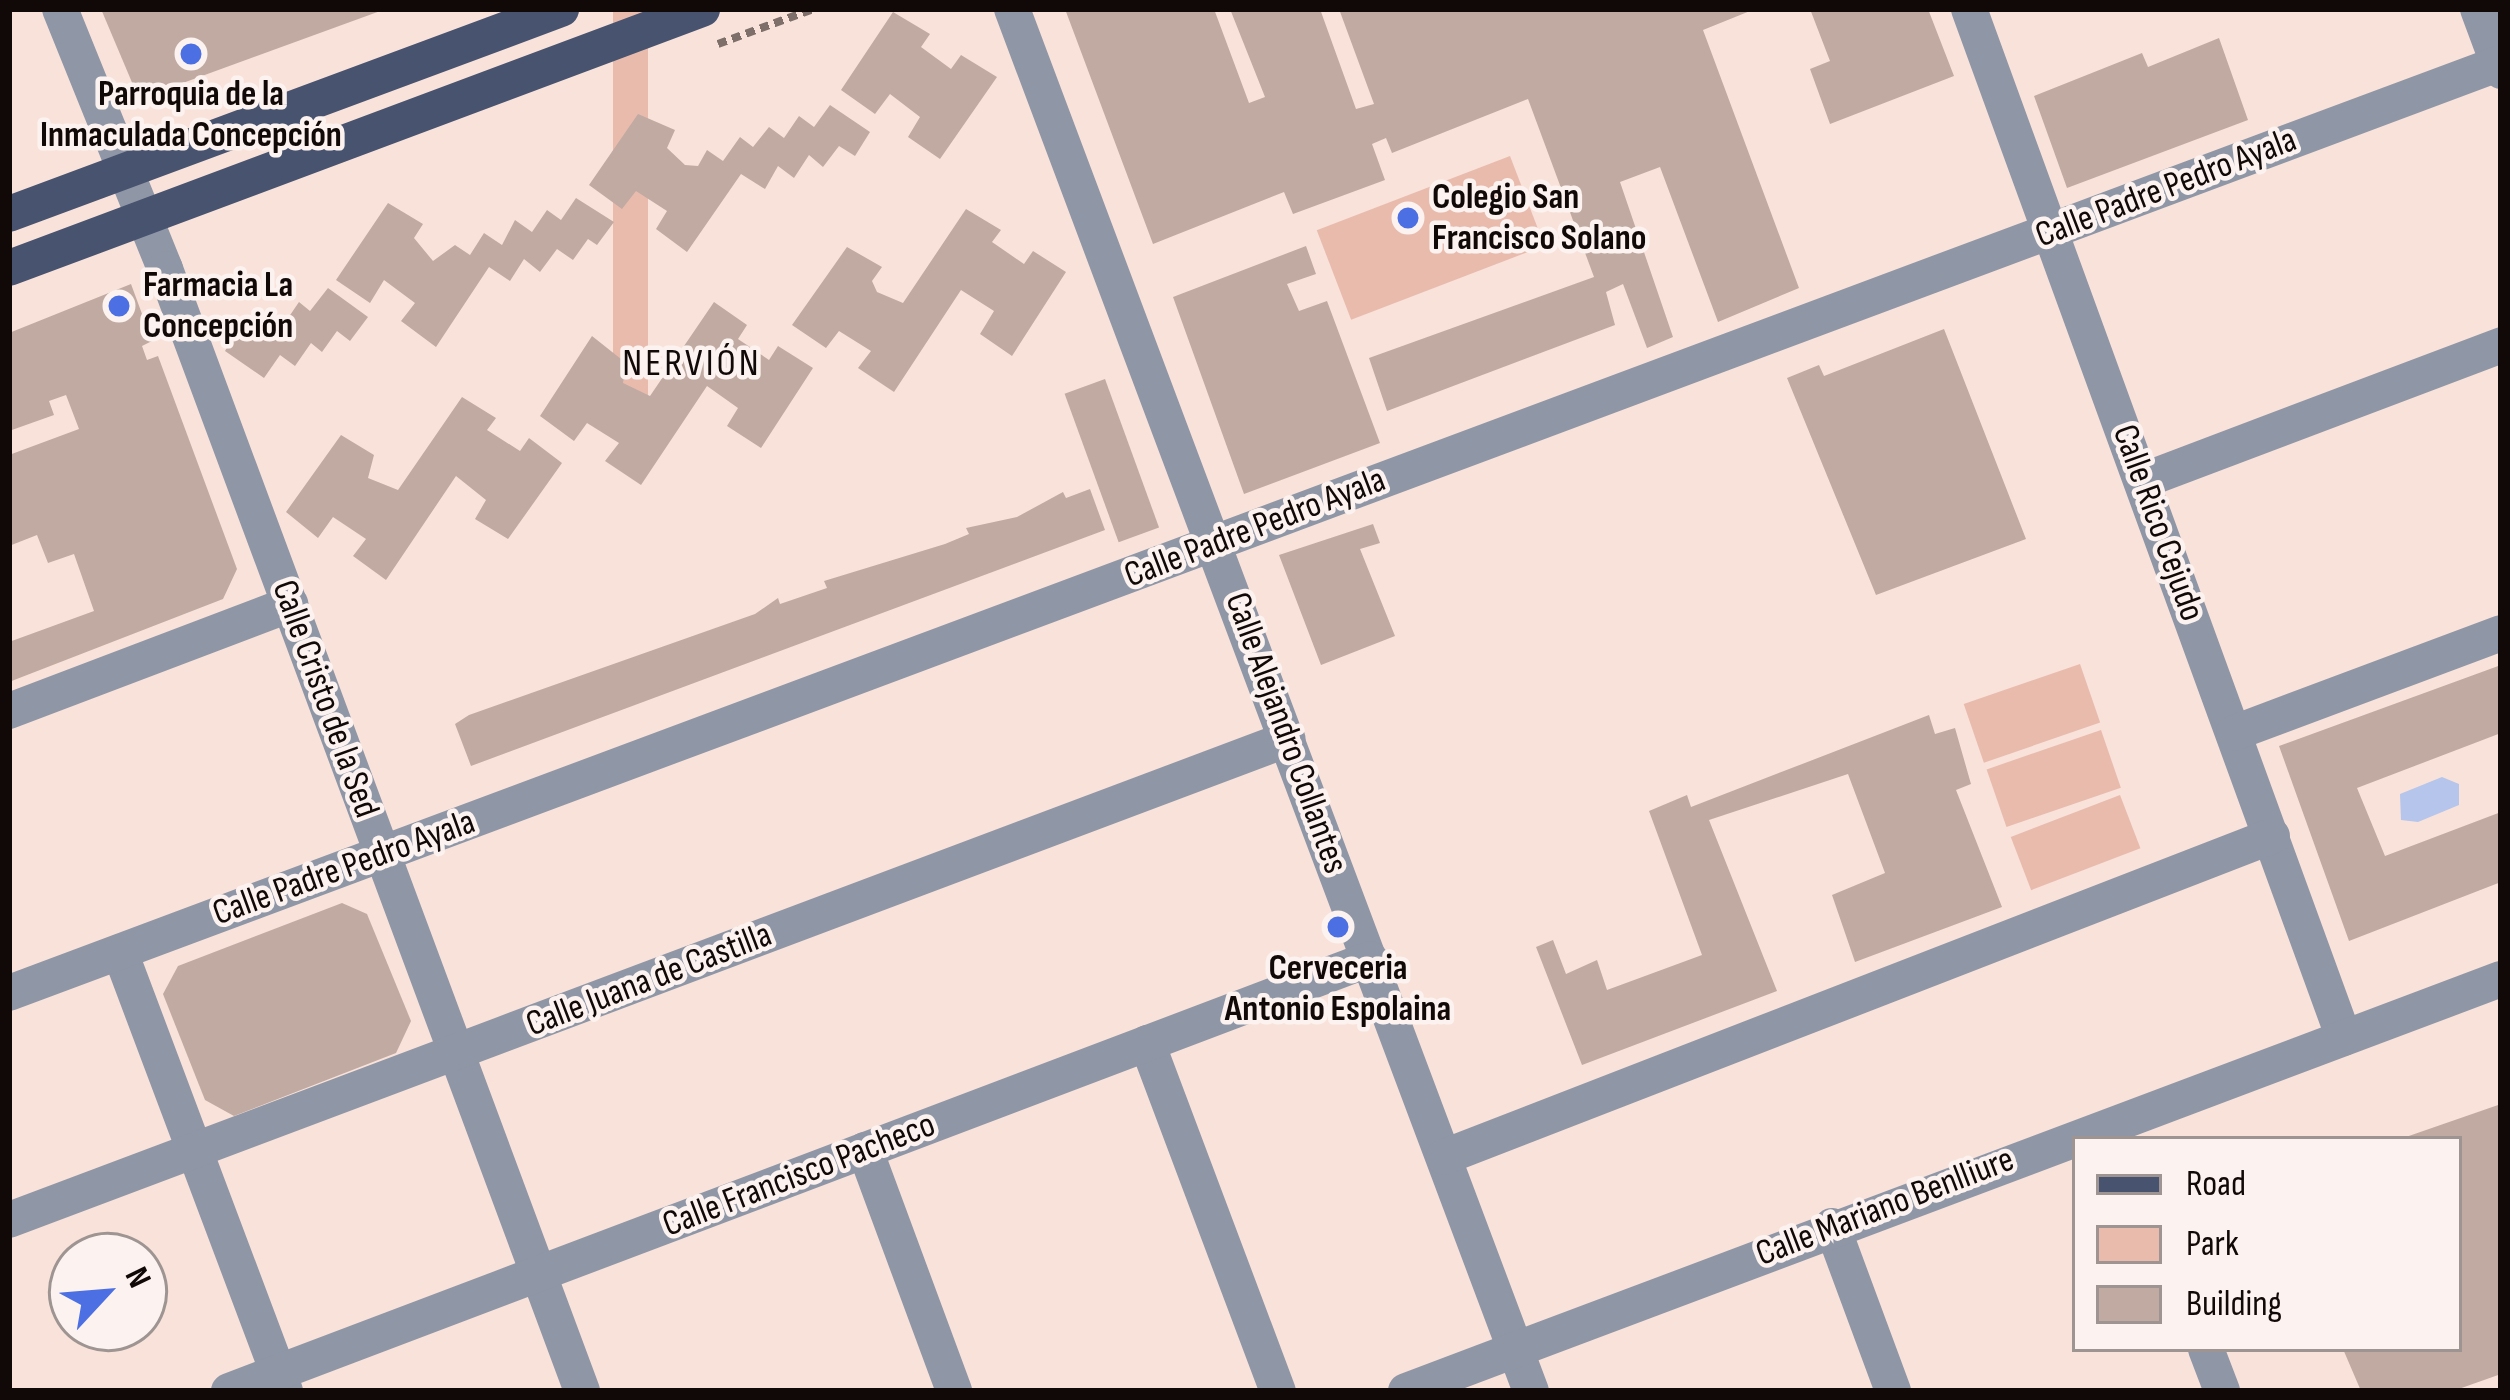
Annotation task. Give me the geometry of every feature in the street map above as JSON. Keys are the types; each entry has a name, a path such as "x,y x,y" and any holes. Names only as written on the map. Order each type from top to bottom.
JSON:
{"main road":[{"path":"9,214 561,9"},
{"path":"9,268 702,9"}],"street":[{"name":"Calle Cristo de la Sed","path":"60,9 290,604 582,1391"},
{"name":"Calle Alejandro Collantes","path":"1012,9 1531,1391"},
{"name":"Calle Rico Cejudo","path":"1970,9 2344,1038"},
{"path":"2478,9 2500,66"},
{"name":"Calle Padre Pedro Ayala","path":"9,993 2500,66"},
{"path":"2142,481 2501,345"},
{"path":"9,711 290,604"},
{"path":"2234,733 2501,633"},
{"name":"Calle Juana de Castilla","path":"9,1220 1288,739"},
{"path":"1444,1157 2272,836"},
{"path":"120,952 282,1382"},
{"name":"Calle Francisco Pacheco","path":"229,1391 282,1382 538,1274 1370,959"},
{"name":"Calle Mariano Benlliure","path":"2124,1128 2501,979"},
{"path":"1147,1043 1278,1391"},
{"name":"Calle Mariano Benlliure","path":"1406,1391 1832,1226 2072,1145"},
{"path":"865,1150 954,1391"},
{"path":"1832,1226 1893,1391"},
{"path":"2207,1352 2222,1391"}],"green space":[{"path":"613,9 648,9 648,432 613,432"},
{"path":"1510,156 1544,246 1351,320 1317,230"},
{"path":"2080,664 2100,723 1984,763 1964,704"},
{"path":"2101,730 2121,788 2006,827 1987,769"},
{"path":"2120,795 2140,848 2031,890 2011,837"}],"water":[{"path":"2442,777 2459,784 2459,805 2418,822 2401,820 2400,794"}],"building":[{"name":"Parroquia de la Inmaculada Concepción","path":"101,9 383,9 383,10 139,99"},
{"path":"1065,9 1214,9 1249,103 1265,97 1230,9 1320,9 1356,109 1374,104 1339,9 1755,9 1703,30 1799,288 1718,322 1660,167 1620,182 1673,337 1647,348 1623,284 1606,292 1615,325 1387,411 1369,358 1594,277 1528,99 1392,153 1386,138 1372,144 1385,180 1293,214 1284,192 1153,244"},
{"path":"1810,9 1928,9 1954,76 1830,124 1810,69 1830,61"},
{"path":"893,12 930,34 921,47 951,69 961,55 997,77 940,159 908,137 920,117 890,94 875,114 841,90"},
{"path":"2219,38 2248,120 2067,188 2034,96 2142,53 2148,67"},
{"path":"830,105 870,132 855,156 839,146 823,167 809,155 794,178 778,166 765,189 741,174 687,252 656,229 667,211 636,191 622,209 589,185 638,114 675,130 667,148 685,165 698,166 707,150 723,161 740,137 753,147 769,127 784,138 799,116 814,127"},
{"path":"576,198 614,222 597,245 588,239 573,260 557,249 540,272 524,259 510,281 489,267 436,347 401,321 415,303 384,280 370,303 336,280 388,203 423,224 414,238 433,261 455,245 470,255 484,233 502,245 515,220 532,232 547,210 561,220"},
{"path":"966,209 1001,230 992,242 1024,264 1033,251 1066,272 1012,356 980,334 994,311 961,290 894,392 858,368 871,351 839,331 826,348 792,325 847,247 882,267 872,281 877,292 903,303"},
{"path":"1306,246 1316,274 1287,284 1299,311 1327,301 1380,443 1244,494 1173,297"},
{"path":"131,284 152,341 142,346 147,360 158,356 237,569 223,599 9,682 9,642 94,611 74,554 48,563 37,535 9,546 9,455 79,429 66,395 49,401 54,415 9,431 9,333"},
{"path":"328,288 368,317 350,341 337,331 322,352 311,343 295,366 280,355 264,378 225,351 240,325 255,336 271,314 284,324 299,302 310,311"},
{"path":"714,302 747,325 738,339 769,360 778,346 813,368 761,448 727,426 738,408 707,386 641,485 605,461 619,443 587,423 574,441 540,416 592,336 626,363 623,383 650,396"},
{"path":"1944,329 2026,539 1876,595 1787,378 1819,365 1824,376"},
{"path":"1105,379 1159,527 1119,542 1065,394"},
{"path":"462,397 496,418 487,430 520,451 529,438 562,463 508,539 475,519 486,500 456,476 386,580 353,556 366,539 333,517 318,538 286,512 341,435 374,455 368,478 398,490"},
{"path":"1090,489 1105,530 471,766 455,724 469,715 755,614 778,598 780,604 827,588 824,581 945,544 969,534 966,528 1017,517 1063,492 1066,498"},
{"path":"1373,524 1380,543 1360,549 1395,636 1321,665 1279,555"},
{"path":"2501,665 2501,733 2357,788 2385,856 2501,812 2501,882 2349,941 2279,746"},
{"path":"1929,715 1935,734 1955,728 1971,784 1956,790 2002,907 1855,962 1832,895 1885,873 1848,774 1709,820 1777,991 1582,1065 1536,947 1553,940 1566,974 1597,960 1607,990 1702,955 1649,811 1687,795 1691,807"},
{"path":"342,903 367,914 411,1021 396,1053 234,1116 205,1100 163,994 178,966"},
{"path":"2501,1104 2501,1374 2453,1391 2361,1391 2344,1352 2462,1352 2462,1136 2409,1136"}],"place":[{"name":"Parroquia de la Inmaculada Concepción","path":"191,54"},
{"name":"Colegio San Francisco Solano","path":"1408,218"},
{"name":"Farmacia La Concepción","path":"119,306"},
{"name":"Cerveceria Antonio Espolaina","path":"1338,927"}],"district":[{"name":"NERVIÓN","path":"692,364"}]}
